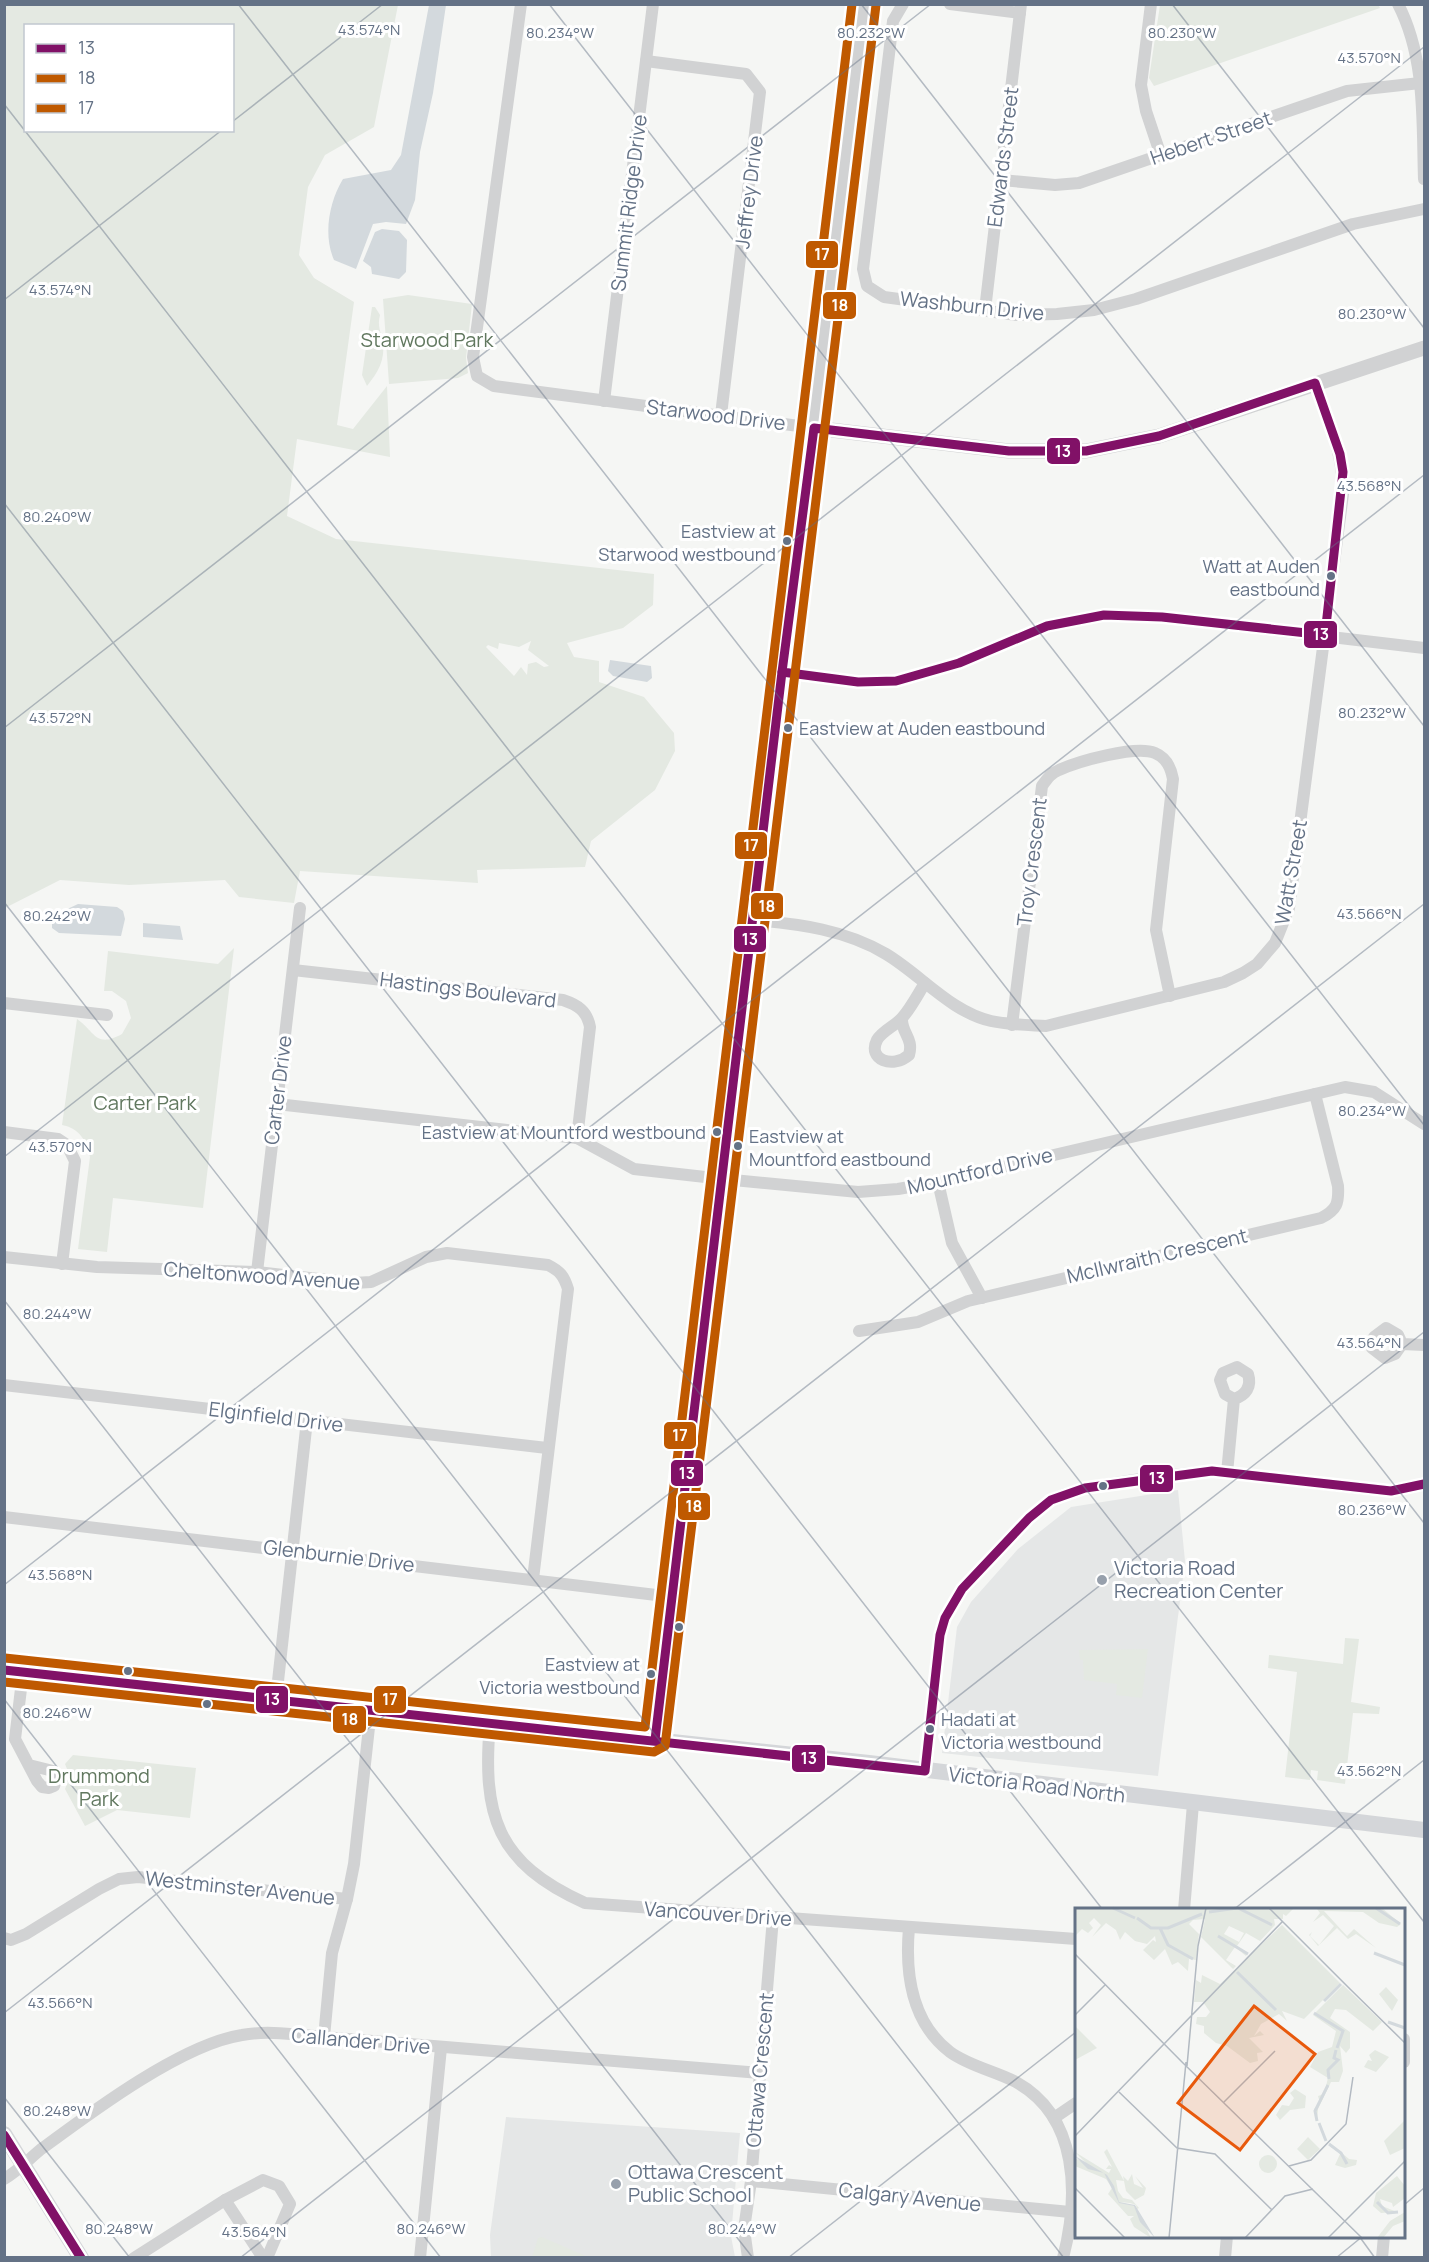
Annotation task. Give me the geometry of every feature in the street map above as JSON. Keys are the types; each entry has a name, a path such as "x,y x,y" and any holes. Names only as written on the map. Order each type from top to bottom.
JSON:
{"main road":[{"path":"655,1740 782,672 814,428"},
{"name":"Victoria Road North","path":"4,1670 655,1740 1425,1830"},
{"path":"4,2134 81,2258"}],"street":[{"name":"Starwood Drive","path":"520,4 473,364 477,376 488,384 603,401 1009,451 1086,451 1159,436 1425,348"},
{"name":"Summit Ridge Drive","path":"603,401 654,4"},
{"path":"814,428 864,4"},
{"name":"Washburn Drive","path":"903,4 892,21 864,279 873,293 884,297 1037,315 1106,308 1353,224 1425,209"},
{"path":"950,4 1021,9"},
{"path":"1152,4 1141,85 1146,111 1161,156"},
{"path":"1398,4 1410,32 1418,62 1425,179"},
{"name":"Edwards Street","path":"985,310 1021,9"},
{"name":"Jeffrey Drive","path":"646,61 746,74 760,92 721,415"},
{"name":"Hebert Street","path":"1001,180 1055,185 1079,183 1347,91 1420,83"},
{"name":"Watt Street","path":"753,920 819,927 852,938 886,954 965,1011 989,1021 1012,1024 1046,1026 1170,996 1224,982 1243,974 1257,964 1281,932 1289,908 1325,635 1343,472 1340,454 1315,383"},
{"path":"782,672 858,682 896,681 959,663 1047,626 1104,615 1162,617 1425,648"},
{"name":"Troy Crescent","path":"1012,1024 1042,786 1049,776 1059,769 1122,753 1142,750 1156,754 1167,761 1172,771 1156,930 1170,996"},
{"name":"Carter Drive","path":"257,1272 300,908"},
{"name":"Hastings Boulevard","path":"292,970 576,1004 588,1017 590,1027 577,1138"},
{"path":"902,1018 925,983"},
{"path":"4,1003 107,1015"},
{"name":"Mountford Drive","path":"277,1104 577,1138 634,1169 858,1192 898,1189 938,1182 1345,1087 1374,1092 1425,1125"},
{"name":"McIlwraith Crescent","path":"982,1298 1321,1218 1333,1212 1339,1202 1338,1186 1315,1094"},
{"path":"4,1132 58,1139 67,1145 75,1161 62,1264"},
{"path":"859,1331 918,1322 955,1305 982,1298 952,1243 938,1182"},
{"name":"Cheltonwood Avenue","path":"4,1257 62,1264 257,1272 354,1283 371,1282 426,1257 447,1253 548,1265 557,1269 564,1277 568,1289 533,1579"},
{"path":"1402,1344 1425,1346"},
{"name":"Elginfield Drive","path":"4,1385 548,1448"},
{"path":"1227,1473 1234,1399"},
{"path":"276,1699 307,1420"},
{"path":"925,1771 940,1635 945,1618 962,1589 1026,1521 1051,1500 1085,1488 1184,1473 1227,1473 1390,1491 1425,1484"},
{"name":"Glenburnie Drive","path":"4,1517 673,1597"},
{"path":"23,1672 15,1738 29,1765"},
{"path":"324,2037 332,1953 348,1899 370,1709"},
{"name":"Vancouver Drive","path":"490,1722 486,1766 488,1790 495,1819 519,1861 537,1878 585,1903 1075,1940"},
{"path":"1184,1908 1193,1804"},
{"name":"Westminster Avenue","path":"4,1938 11,1940 26,1934 119,1879 138,1877 348,1899"},
{"name":"Ottawa Crescent","path":"748,2258 744,2229 751,2181 773,1918"},
{"path":"909,1928 909,1978 921,2018 931,2033 960,2058 1027,2089 1054,2118 1063,2134 1072,2170 1070,2212 1063,2258"},
{"name":"Callander Drive","path":"4,2179 149,2076 200,2047 226,2037 260,2032 760,2073"},
{"path":"420,2258 419,2247 441,2048"},
{"path":"1054,2118 1075,2104"},
{"path":"134,2258 225,2200 263,2180 272,2182 285,2193 290,2204 288,2213 265,2258 225,2200"},
{"name":"Calgary Avenue","path":"751,2181 1070,2212"},
{"path":"1225,2258 1227,2238"},
{"path":"1382,2258 1384,2238"}],"shaded area":[{"path":"429,5 446,5 433,93 420,152 415,200 406,224 386,222 373,224 356,269 334,260 328,229 331,208 343,179 391,170 401,155"},
{"path":"382,229 399,231 407,240 406,272 399,279 372,274 371,267 363,261 375,232"},
{"path":"610,660 651,666 652,678 647,682 613,676 608,671"},
{"path":"78,904 117,907 123,911 125,919 121,936 59,933 52,928 52,921 61,912"},
{"path":"143,923 180,926 183,940 143,937"},
{"path":"1178,1490 1185,1561 1158,1776 942,1753 957,1627 971,1602 1018,1549 1071,1507"},
{"name":"Ottawa Crescent Public School","path":"506,2117 740,2133 731,2236 735,2257 491,2258 490,2235"}],"green space":[{"path":"5,4 398,5 374,127 325,155 308,187 299,255 314,278 354,302 337,425 353,429 387,386 390,457 297,439 287,516 336,539 654,574 653,605 623,628 567,643 574,657 599,661 599,682 644,697 674,733 675,751 655,790 591,841 585,867 477,870 478,883 300,871 294,903 239,897 225,880 129,885 60,880 5,908","holes":["531,641 528,650 549,666 544,667 536,662 528,664 527,675 521,667 514,676 486,647 488,645 498,649 499,643 519,647"]},
{"path":"1378,4 1380,8 1154,86 1149,78 1160,5"},
{"name":"Starwood Park","path":"408,295 472,304 466,358 468,373 458,378 389,384 383,299"},
{"path":"372,307 375,307 380,315 379,326 383,355 380,366 367,386 362,375"},
{"name":"Carter Park","path":"234,948 203,1208 113,1198 107,1252 78,1249 90,1157 87,1146 78,1132 62,1125 77,1019 96,1037 106,1040 122,1034 131,1018 126,1001 112,991 104,991 108,951 218,964"},
{"path":"1345,1638 1359,1639 1351,1702 1380,1707 1379,1714 1353,1713 1345,1784 1317,1780 1318,1771 1311,1770 1310,1780 1285,1777 1297,1672 1268,1668 1269,1655 1343,1664"},
{"path":"1148,1649 1142,1698 1116,1695 1117,1684 1084,1680 1083,1660 1080,1660 1079,1650"},
{"name":"Drummond Park","path":"73,1755 196,1768 190,1818 117,1810 85,1826 65,1789 70,1776 65,1764"},
{"path":"542,2237 588,2257 532,2257 538,2238"}],"transit line":[{"name":"17","path":"5,1658 645,1727 852,4"},
{"name":"18","path":"4,1682 654,1752 665,1746 876,5"},
{"name":"13","path":"1315,383 1340,454 1343,472 1325,635 1162,617 1104,615 1047,626 959,663 896,681 858,682 782,672 814,428 1009,451 1086,451 1159,436 1315,383"},
{"name":"13","path":"655,1740 782,672"},
{"name":"13","path":"4,1670 925,1771 940,1635 945,1618 962,1589 1029,1518 1051,1500 1085,1488 1212,1471 1391,1491 1424,1484"},
{"name":"13","path":"4,2135 81,2258"}],"place":[{"name":"Eastview at Starwood westbound","path":"787,541"},
{"name":"Watt at Auden eastbound","path":"1331,576"},
{"name":"Eastview at Auden eastbound","path":"788,728"},
{"name":"Eastview at Mountford westbound","path":"717,1132"},
{"name":"Eastview at Mountford eastbound","path":"738,1146"},
{"name":"Victoria Road Recreation Center","path":"1102,1580"},
{"name":"Eastview at Victoria westbound","path":"651,1674"},
{"name":"Hadati at Victoria westbound","path":"930,1729"},
{"name":"Ottawa Crescent Public School","path":"616,2184"}]}
